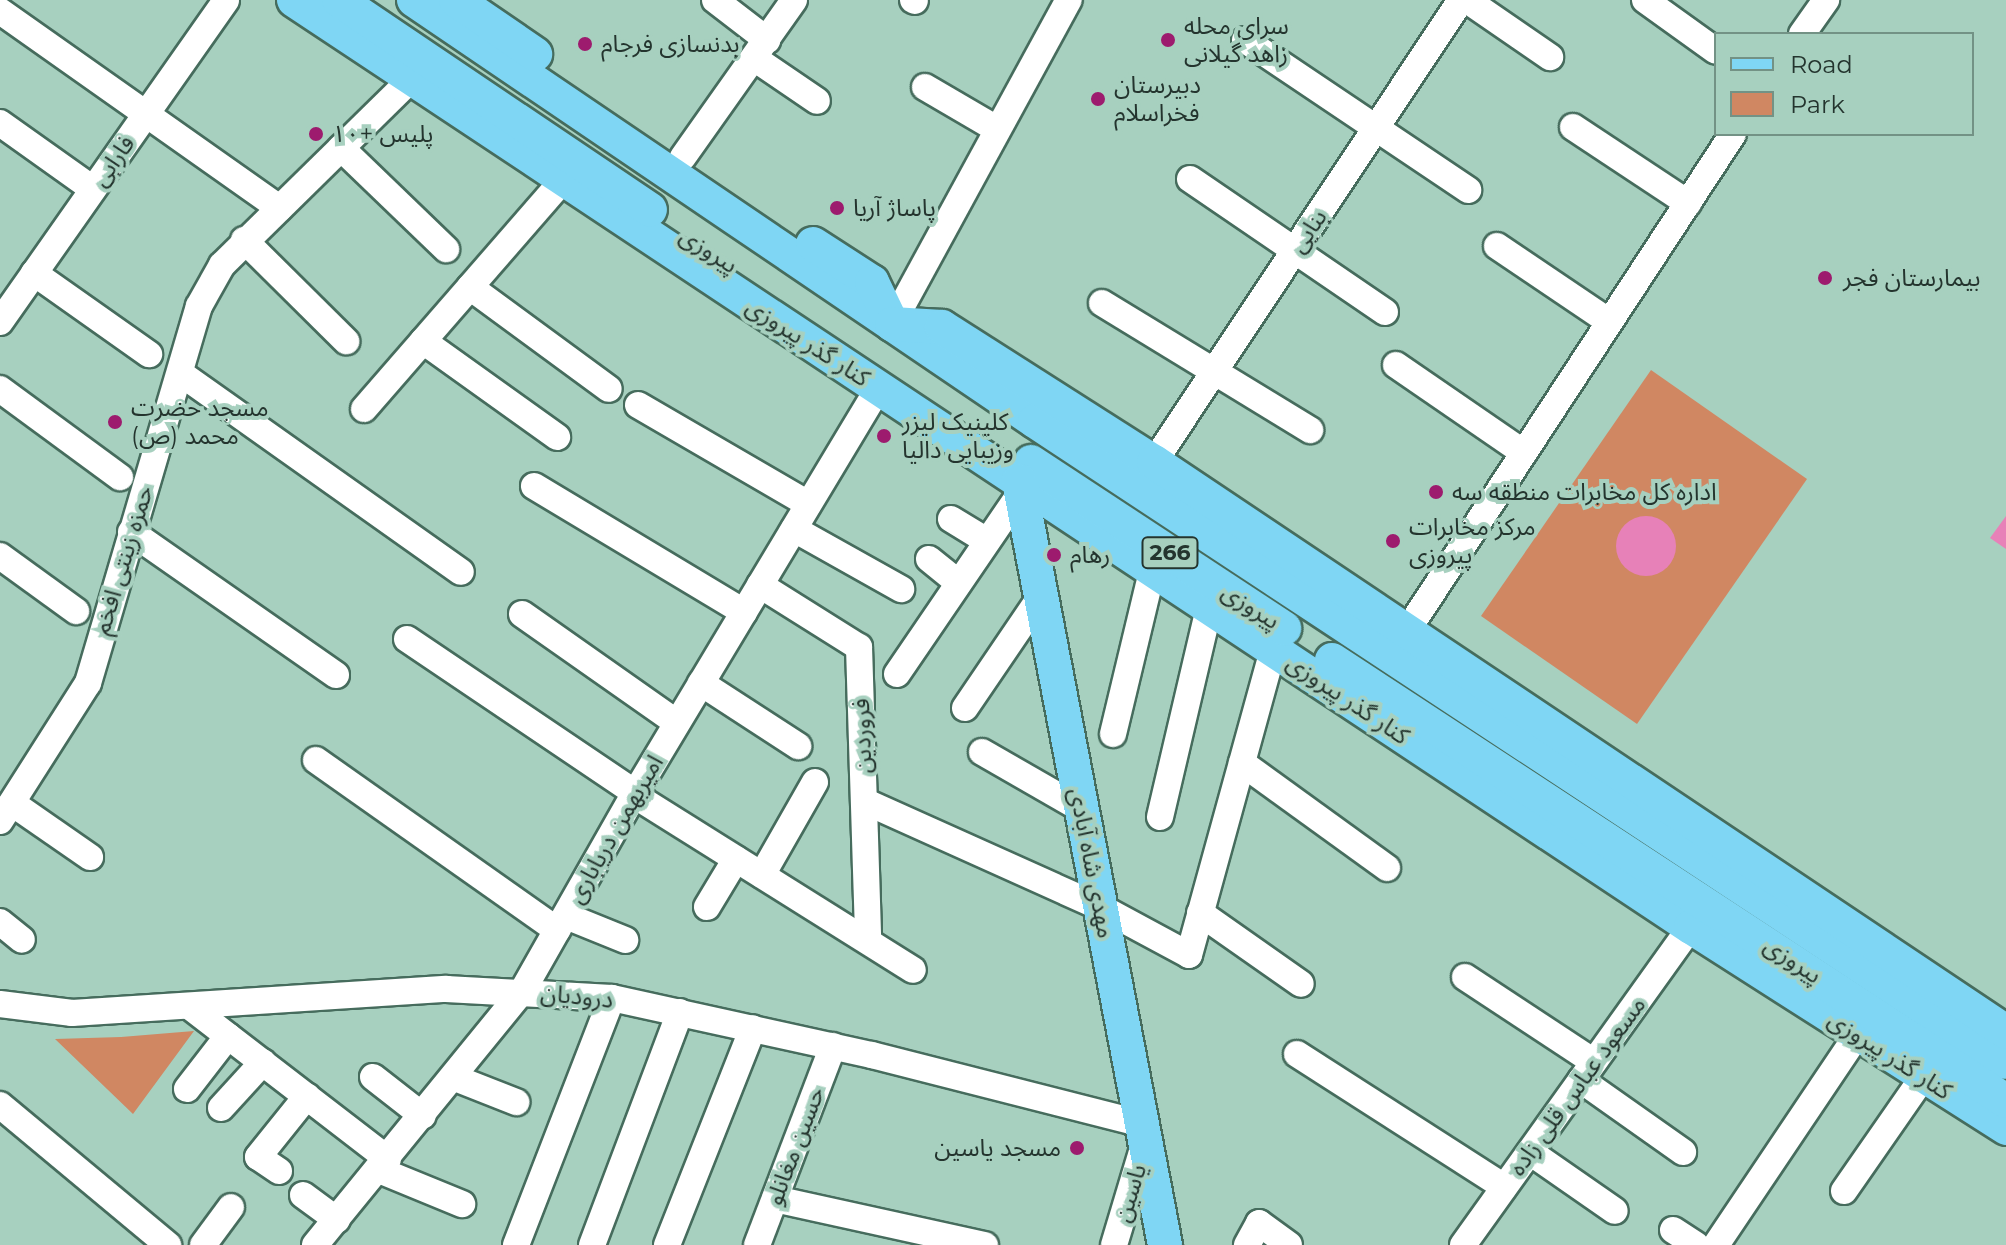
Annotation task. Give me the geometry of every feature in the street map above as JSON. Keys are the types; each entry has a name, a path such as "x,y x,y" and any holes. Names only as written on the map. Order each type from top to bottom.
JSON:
{"main road":[{"name":"کنار گذر پیروزی","path":"294,0 562,181 879,388 1020,486 1273,649 1700,915 1865,1023 1924,1076 2006,1128"},
{"name":"پیروزی","path":"339,0 1382,693 1700,915"},
{"name":"پیروزی","path":"414,0 467,11 872,282 892,324"},
{"name":"پیروزی","path":"467,11 892,324 1146,475 2006,1062"},
{"name":"پیروزی","path":"892,324 942,327 1071,410 1146,475"},
{"name":"مهدی شاه آبادی","path":"1020,486 1165,1245"},
{"path":"1382,693 1404,651 2006,1032"},
{"path":"1865,1023 2006,1101"}],"street":[{"name":"فارابی","path":"3,311 34,273 226,0"},
{"path":"715,0 760,49 817,101"},
{"path":"683,157 794,0"},
{"path":"1464,0 1550,57"},
{"name":"بنایی","path":"1146,475 1464,0"},
{"path":"1645,0 1714,50"},
{"path":"892,324 1062,2"},
{"path":"1803,32 1819,3"},
{"path":"0,11 279,208"},
{"path":"1245,40 1379,127 1468,190"},
{"name":"حمزه زینتی افخم","path":"6,812 88,683 199,306 222,265 244,240 412,78"},
{"path":"925,87 997,129"},
{"path":"0,123 93,189"},
{"path":"1573,127 1688,203"},
{"path":"1404,651 1524,453 1732,136"},
{"path":"341,148 446,249"},
{"path":"1190,179 1385,312"},
{"path":"364,409 562,181"},
{"path":"244,240 346,341"},
{"path":"1497,246 1608,321"},
{"path":"34,273 149,354"},
{"path":"470,287 609,389"},
{"path":"1102,303 1310,430"},
{"path":"423,341 557,437"},
{"path":"1396,365 1524,453"},
{"path":"180,373 461,572"},
{"name":"امیربهمن دریاباری","path":"315,1245 455,1078 523,990 634,794 879,388"},
{"path":"0,389 120,477"},
{"path":"638,405 808,504"},
{"path":"534,486 744,612"},
{"path":"897,674 987,541 1020,486"},
{"path":"951,519 987,541"},
{"path":"794,529 901,589"},
{"path":"131,532 336,675"},
{"path":"0,556 76,611"},
{"path":"929,559 959,583"},
{"path":"1113,734 1152,571"},
{"name":"فروردین","path":"760,585 859,647 868,941"},
{"path":"965,708 1041,596"},
{"path":"1160,817 1209,608"},
{"path":"522,614 677,723"},
{"path":"407,639 634,794 913,970"},
{"path":"864,801 1100,907 1189,955 1273,649"},
{"path":"701,683 798,746"},
{"path":"982,752 1081,809"},
{"path":"316,760 561,923 625,940"},
{"path":"1242,763 1387,868"},
{"path":"762,875 815,782"},
{"path":"6,812 90,857"},
{"path":"707,907 736,859"},
{"path":"1200,913 1301,984"},
{"name":"مسعود عباس قلی زاده","path":"1463,1245 1700,915"},
{"path":"0,922 22,940"},
{"path":"1465,977 1588,1071 1683,1152"},
{"name":"درودیان","path":"0,1004 72,1013 446,989 523,990 612,998 833,1046 1143,1133"},
{"path":"516,1245 612,998"},
{"path":"189,1006 307,1096 384,1164 462,1204"},
{"path":"592,1245 680,1012"},
{"path":"1716,1245 1865,1023"},
{"path":"667,1245 753,1028"},
{"path":"187,1089 228,1036"},
{"name":"حسین مغانلو","path":"757,1245 833,1046"},
{"path":"1297,1054 1504,1187"},
{"path":"221,1108 263,1062"},
{"path":"1844,1191 1924,1076"},
{"path":"373,1077 423,1116"},
{"path":"455,1078 516,1102"},
{"path":"279,1171 258,1157 307,1096"},
{"path":"0,1105 168,1245"},
{"name":"یاسین","path":"1114,1245 1143,1133"},
{"path":"1530,1152 1615,1211"},
{"path":"303,1195 337,1220"},
{"path":"775,1199 892,1235 985,1245"},
{"path":"203,1245 231,1207"},
{"path":"1247,1245 1259,1223 1289,1245"},
{"path":"1673,1230 1696,1245"}],"green space":[{"path":"1651,370 1807,479 1637,724 1481,616"},
{"path":"194,1031 133,1114 55,1039 121,1037"}],"shaded area":[{"path":"1646,516 1667,525 1676,546 1667,567 1646,576 1625,567 1616,546 1625,525"},
{"path":"2006,516 2006,549 1990,538"}],"place":[{"name":"سرای محله زاهد گیلانی","path":"1168,40"},
{"name":"بدنسازی فرجام","path":"585,44"},
{"name":"دبیرستان فخراسلام","path":"1098,99"},
{"name":"پلیس +۱۰","path":"316,134"},
{"name":"پاساژ آریا","path":"837,208"},
{"name":"بیمارستان فجر","path":"1825,278"},
{"name":"مسجد حضرت محمد (ص)","path":"115,422"},
{"name":"کلینیک لیزر وزیبایی دالیا","path":"884,436"},
{"name":"اداره کل مخابرات منطقه سه","path":"1436,492"},
{"name":"مرکز مخابرات پیروزی","path":"1393,541"},
{"name":"رهام","path":"1054,555"},
{"name":"مسجد یاسین","path":"1077,1148"}]}
